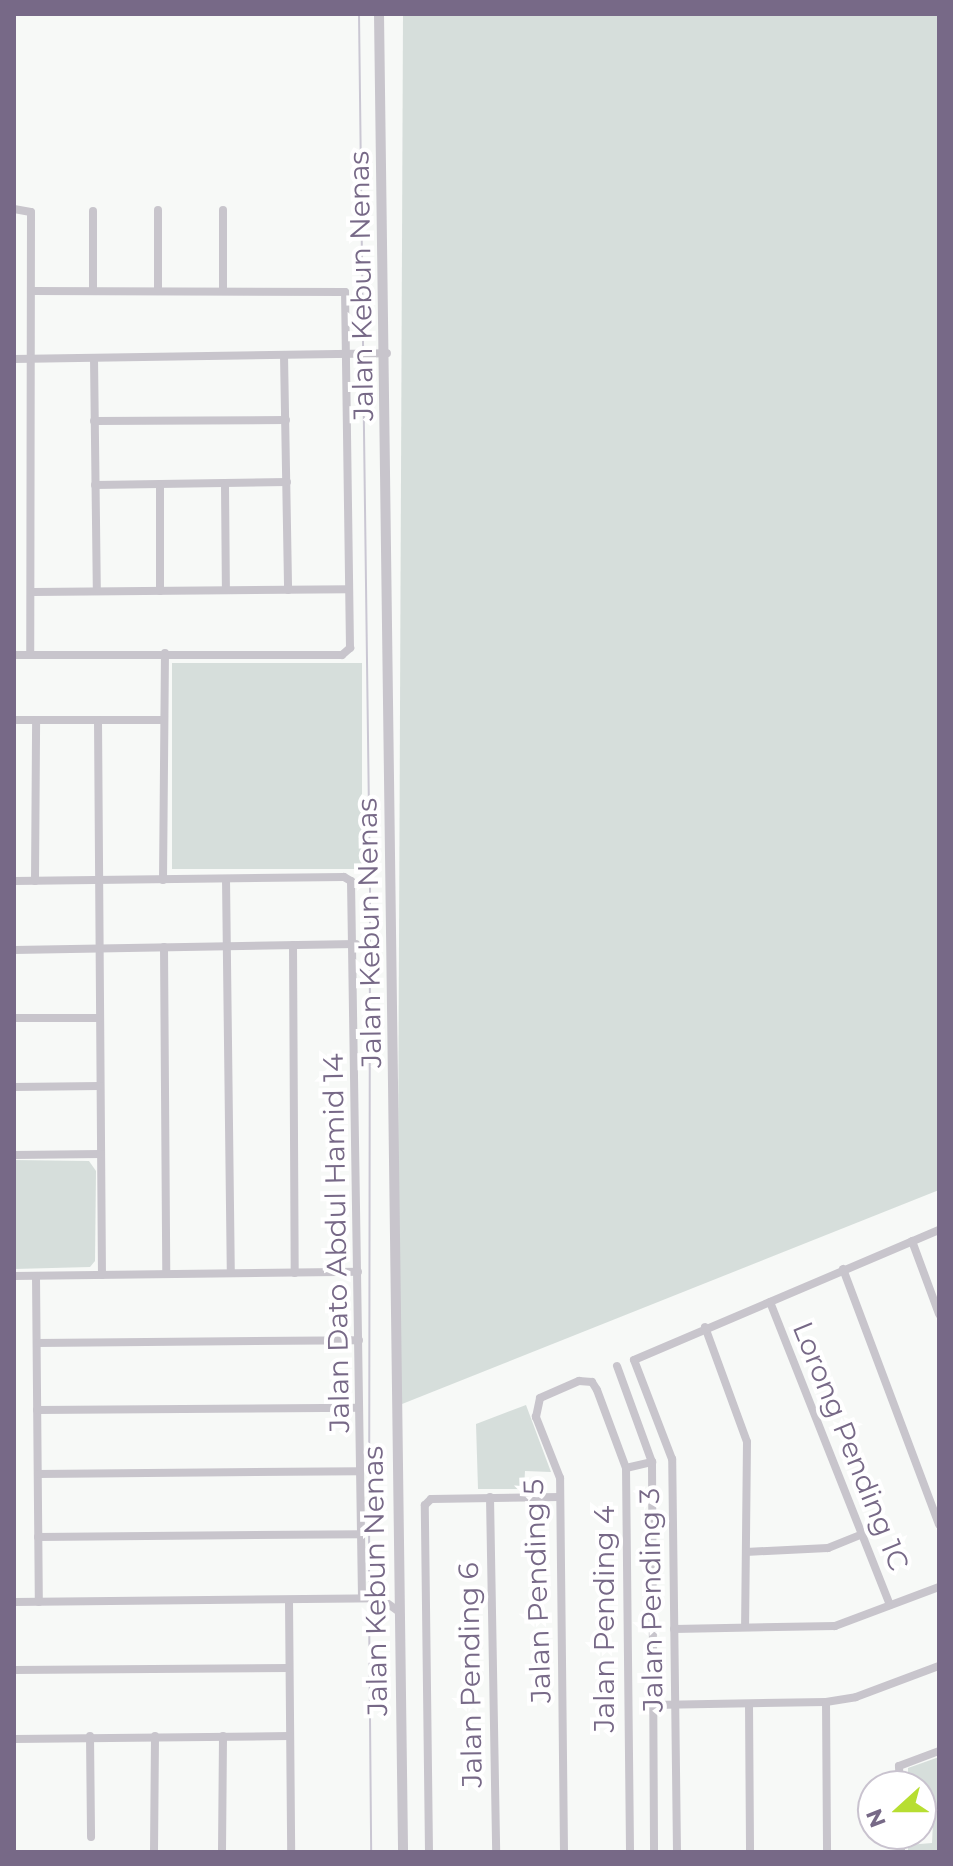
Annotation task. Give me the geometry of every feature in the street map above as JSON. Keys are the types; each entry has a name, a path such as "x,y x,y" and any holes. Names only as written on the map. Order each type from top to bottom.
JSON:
{"street":[{"name":"Jalan Kebun Nenas","path":"379,14 387,353 403,1852"},
{"path":"14,209 31,212 33,592 30,655"},
{"path":"158,210 158,290"},
{"path":"223,210 223,290"},
{"path":"93,211 93,290"},
{"path":"14,655 347,652 345,292 31,291"},
{"path":"14,359 387,353"},
{"path":"284,355 288,590"},
{"path":"94,358 97,591"},
{"path":"94,421 286,420"},
{"path":"95,485 287,482"},
{"path":"160,485 160,591"},
{"path":"225,485 226,590"},
{"path":"33,592 349,589"},
{"path":"163,880 165,653"},
{"path":"14,720 164,720"},
{"path":"35,881 36,720"},
{"path":"98,720 102,1275"},
{"name":"Jalan Dato Abdul Hamid 14","path":"226,879 344,877 353,888 362,1597"},
{"path":"14,881 226,879 231,1273"},
{"path":"14,950 356,944"},
{"path":"293,945 295,1273"},
{"path":"164,947 166,1274"},
{"path":"14,1018 100,1018"},
{"path":"14,1087 100,1086"},
{"path":"14,1155 101,1154"},
{"path":"745,1627 747,1442 705,1327 939,1230"},
{"path":"912,1241 939,1314"},
{"path":"843,1269 939,1525"},
{"path":"14,1276 358,1272"},
{"path":"36,1276 39,1602"},
{"name":"Lorong Pending 1C","path":"770,1302 890,1605"},
{"name":"Jalan Pending 3","path":"677,1852 672,1459 635,1365 637,1356 705,1327"},
{"path":"37,1343 359,1340"},
{"path":"617,1366 652,1462 654,1852"},
{"name":"Jalan Pending 5","path":"564,1852 560,1478 537,1423 536,1407 540,1398 579,1381 592,1382 597,1390"},
{"name":"Jalan Pending 4","path":"597,1390 626,1468 630,1852"},
{"path":"37,1410 359,1408"},
{"path":"626,1468 652,1462"},
{"path":"38,1474 360,1471"},
{"name":"Jalan Pending 6","path":"490,1497 496,1852"},
{"path":"429,1852 425,1505 431,1499 560,1497"},
{"path":"38,1537 361,1534"},
{"path":"746,1552 828,1548 862,1534"},
{"path":"674,1629 835,1626 939,1587"},
{"path":"14,1602 289,1601 362,1597 386,1599 399,1612"},
{"path":"289,1601 291,1852"},
{"path":"653,1705 826,1702 856,1697 939,1666"},
{"path":"14,1670 289,1668"},
{"path":"826,1702 827,1852"},
{"path":"749,1704 750,1852"},
{"path":"90,1736 91,1837"},
{"path":"154,1852 155,1736"},
{"path":"222,1852 223,1736"},
{"path":"14,1739 290,1736"},
{"path":"899,1770 899,1766 939,1751"}],"shaded area":[{"path":"403,14 939,14 939,1190 397,1406"},
{"path":"172,663 362,663 362,869 172,869"},
{"path":"14,1160 89,1161 96,1171 95,1261 90,1267 14,1269"},
{"path":"526,1405 551,1472 525,1471 524,1489 478,1489 476,1424"},
{"path":"939,1757 939,1852 908,1852 937,1850 937,1770 908,1768"}],"waterway":[{"path":"359,14 363,349"},
{"path":"363,355 370,892 369,1597"},
{"path":"369,1603 371,1852"}]}
